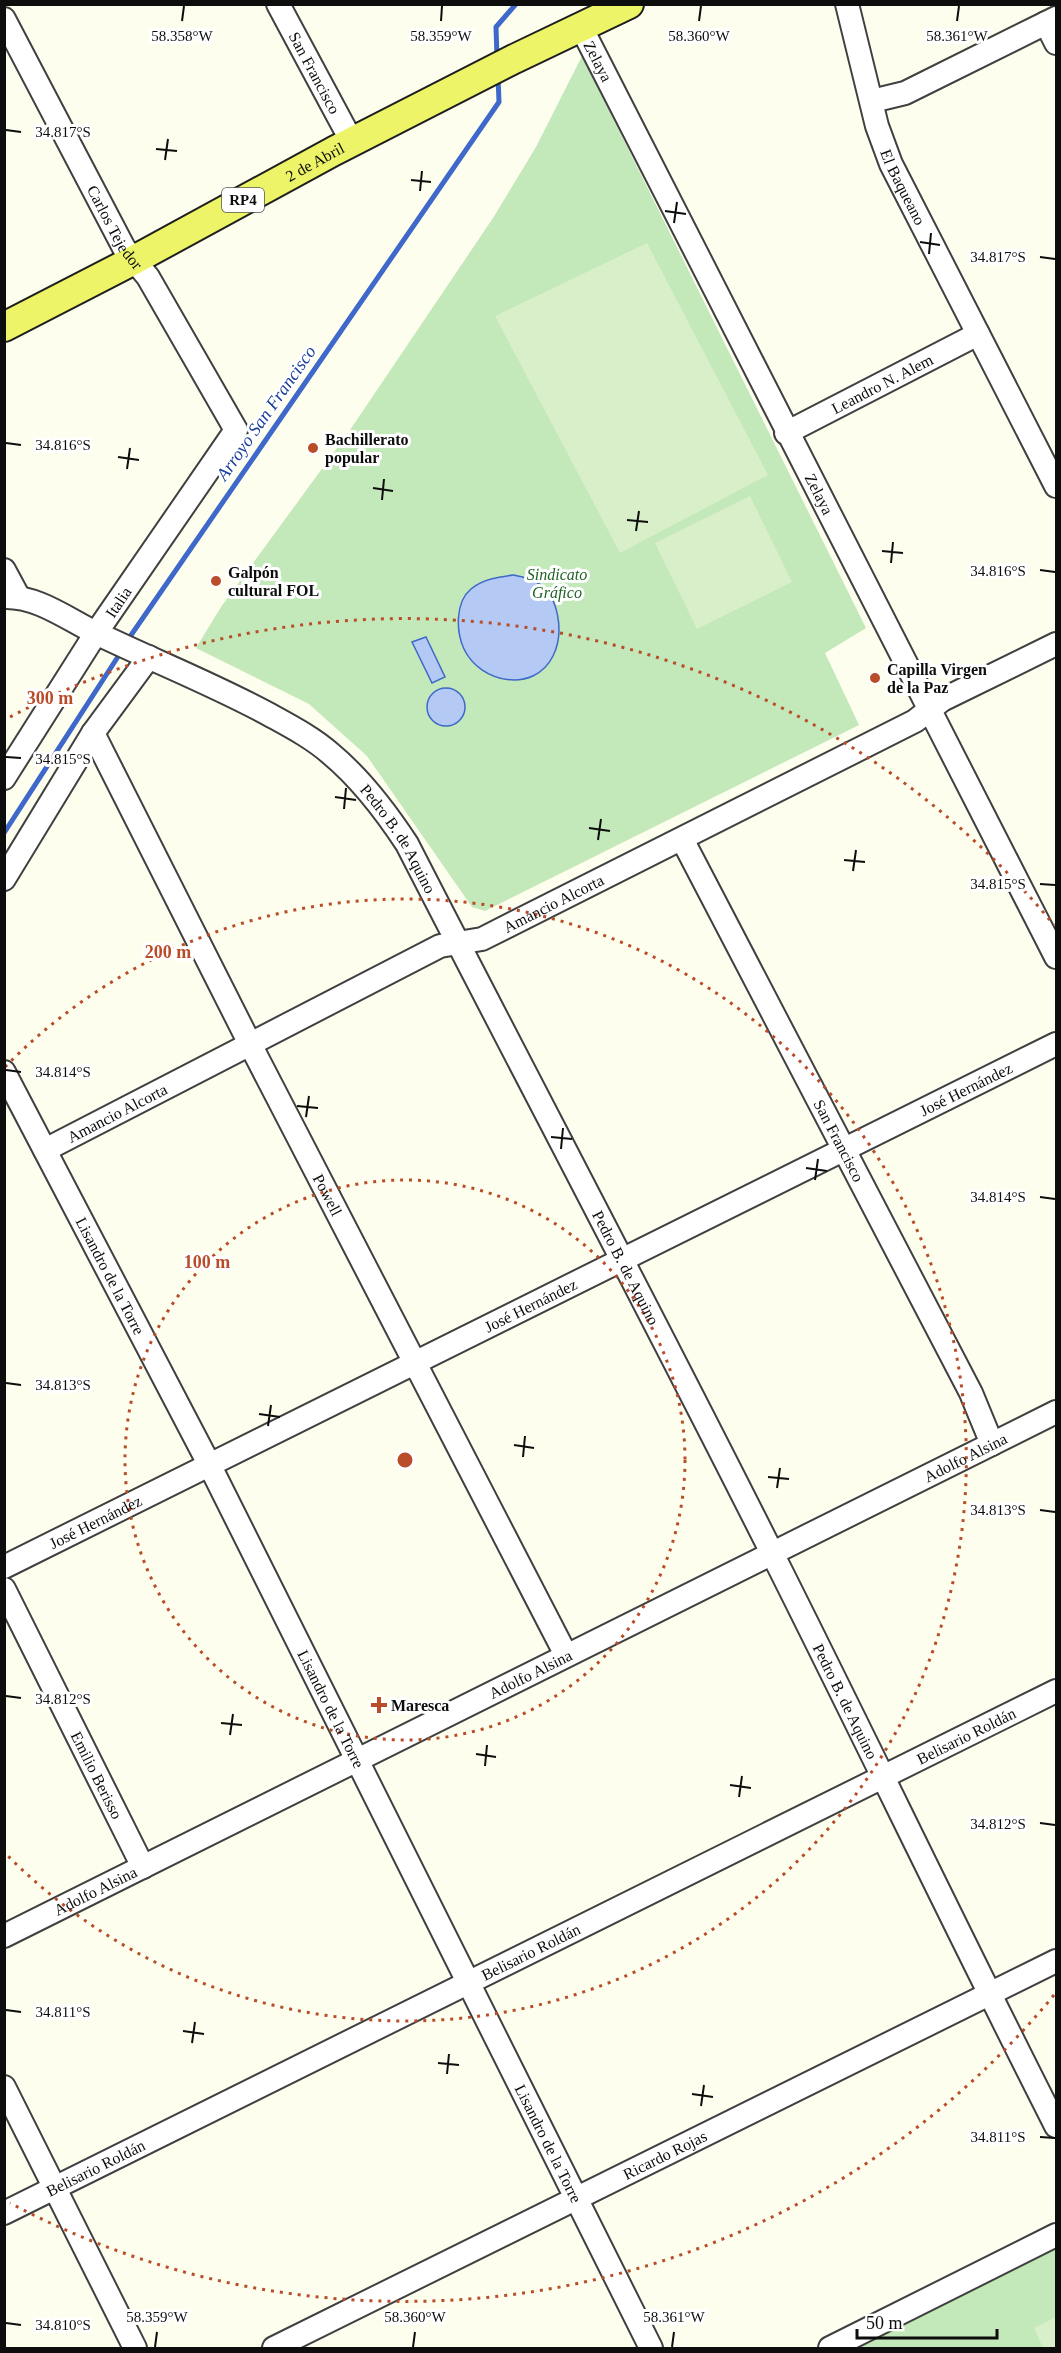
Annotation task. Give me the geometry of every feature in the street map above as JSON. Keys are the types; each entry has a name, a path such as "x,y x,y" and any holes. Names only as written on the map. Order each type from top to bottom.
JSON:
{"main road":[{"name":"2 de Abril","path":"4,327 134,260 352,142 514,59 582,29 629,4"}],"street":[{"name":"San Francisco","path":"278,4 352,142"},
{"name":"El Baqueano","path":"847,4 879,134 891,164 1056,486"},
{"name":"Carlos Tejedor","path":"4,19 124,248 148,277 236,430"},
{"path":"872,101 905,93 1053,28"},
{"name":"Zelaya","path":"582,29 786,433 1056,957"},
{"name":"Leandro N. Alem","path":"786,433 978,334"},
{"name":"Italia","path":"4,778 101,636 236,430"},
{"path":"4,570 11,596"},
{"name":"Pedro B. de Aquino","path":"11,596 39,603 101,636 243,700 331,753 361,784 397,829 624,1260 884,1776 989,1994 1056,2126"},
{"name":"Amancio Alcorta","path":"45,1150 440,946 482,939 682,839 915,721 942,700 1056,644"},
{"path":"4,879 142,653"},
{"name":"Powell","path":"93,733 250,1044 566,1655"},
{"name":"San Francisco","path":"682,839 971,1393 992,1444"},
{"name":"José Hernández","path":"4,1567 1056,1044"},
{"name":"Lisandro de la Torre","path":"4,1072 209,1464 651,2349"},
{"name":"Adolfo Alsina","path":"4,1936 1056,1412"},
{"name":"Emilio Berisso","path":"4,1589 143,1867"},
{"name":"Belisario Roldán","path":"4,2213 1056,1691"},
{"name":"Ricardo Rojas","path":"274,2349 1056,1961"},
{"path":"4,2087 135,2349"},
{"path":"830,2349 1056,2235"}],"green space":[{"name":"Sindicato Gráfico","path":"582,56 866,628 825,653 859,725 485,911 472,907 367,756 309,704 196,648 221,607 348,433 493,218 536,147"},
{"path":"647,243 768,475 620,553 495,316"},
{"path":"750,496 792,582 697,629 655,543"},
{"path":"1056,2246 1056,2348 848,2348"},
{"path":"1056,2317 1056,2348 1043,2348 1034,2328"}],"water":[{"path":"514,575 536,582 544,588 555,605 559,626 553,656 544,668 533,676 507,679 482,670 472,661 461,642 458,618 462,601 471,589 486,581"},
{"path":"426,637 445,677 432,683 412,642"},
{"path":"446,688 453,689 459,694 464,700 464,714 459,720 453,725 446,726 439,725 433,720 428,714 427,707 428,700 433,694 439,689"}],"waterway":[{"name":"Arroyo San Francisco","path":"497,58 496,27 516,4"},
{"name":"Arroyo San Francisco","path":"127,641 499,102 498,76"},
{"name":"Arroyo San Francisco","path":"4,833 121,652"}],"place":[{"name":"Bachillerato popular","path":"313,448"},
{"name":"Galpón cultural FOL","path":"216,581"},
{"name":"Capilla Virgen de la Paz","path":"875,678"},
{"name":"Maresca","path":"379,1705"}]}
